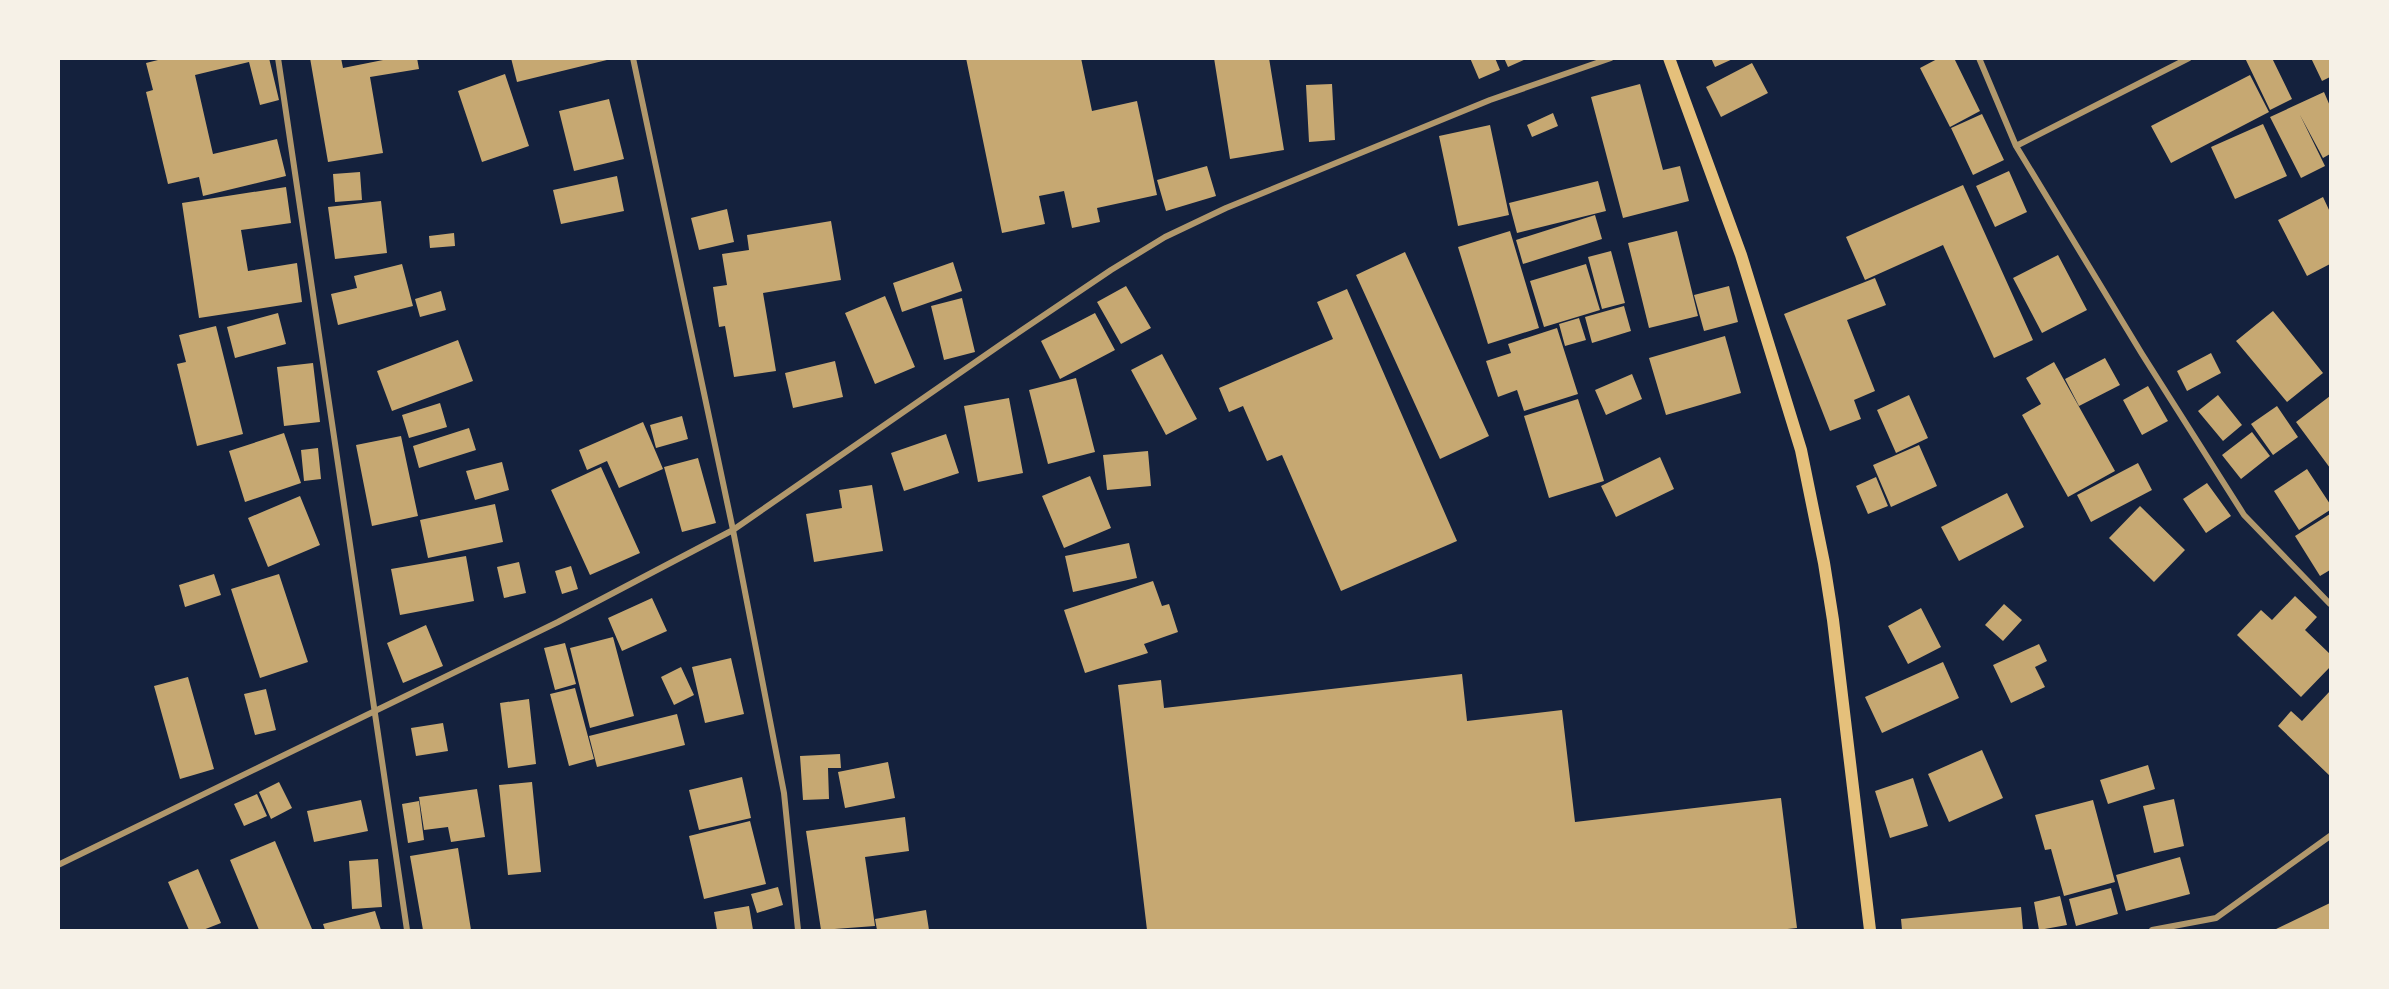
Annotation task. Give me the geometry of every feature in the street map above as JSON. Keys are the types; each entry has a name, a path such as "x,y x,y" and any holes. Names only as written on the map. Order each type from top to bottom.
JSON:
{"main road":[{"path":"1669,58 1750,281 1801,450 1831,609 1870,930"}],"street":[{"path":"278,58 407,930"},
{"path":"633,58 733,530 784,793 798,930"},
{"path":"58,865 558,622 733,530 1003,343 1111,270 1165,237 1226,208 1490,100 1611,58"},
{"path":"1979,58 2016,146 2142,354 2244,514 2331,604"},
{"path":"2016,146 2189,58"},
{"path":"2152,930 2216,918 2331,836"}],"building":[{"path":"166,58 269,58 279,100 260,105 249,62 195,75 213,154 277,139 286,176 203,196 199,177 168,184 146,92 153,90 146,63"},
{"path":"310,58 341,58 343,68 393,58 417,58 419,69 370,77 383,153 328,162"},
{"path":"511,58 611,58 611,59 517,82"},
{"path":"966,58 1081,58 1092,111 1137,101 1157,195 1097,208 1100,222 1072,228 1064,191 1039,196 1045,224 1002,233"},
{"path":"1214,58 1269,58 1284,150 1230,159"},
{"path":"1470,58 1495,58 1500,70 1479,79"},
{"path":"1504,58 1528,58 1508,67"},
{"path":"1711,58 1735,58 1715,67"},
{"path":"1939,58 1954,58 1980,111 1950,127 1920,68"},
{"path":"2245,58 2272,58 2292,99 2270,110"},
{"path":"2311,58 2330,58 2330,77 2322,81"},
{"path":"1752,63 1768,93 1721,117 1706,87"},
{"path":"505,74 529,146 482,162 458,91"},
{"path":"2250,75 2269,112 2171,163 2151,126"},
{"path":"1332,84 1335,140 1309,142 1306,85"},
{"path":"1640,84 1663,170 1680,166 1689,201 1623,218 1591,97"},
{"path":"2324,92 2330,106 2330,154 2323,158 2300,115 2325,166 2301,178 2270,117"},
{"path":"609,99 624,159 574,171 559,111"},
{"path":"1553,113 1558,126 1532,137 1527,125"},
{"path":"1982,114 2004,160 1973,175 1951,128"},
{"path":"2263,124 2287,176 2235,199 2211,147"},
{"path":"1490,125 1509,215 1458,226 1439,136"},
{"path":"1207,166 1216,196 1166,211 1157,180"},
{"path":"2009,171 2027,212 1995,227 1976,186"},
{"path":"360,172 362,200 335,202 333,174"},
{"path":"617,176 624,211 561,224 553,190"},
{"path":"1598,181 1606,211 1517,233 1509,203"},
{"path":"1963,185 2033,340 1994,358 1943,245 1865,280 1846,237"},
{"path":"286,187 291,223 241,230 248,271 297,263 302,302 199,318 182,203"},
{"path":"2323,197 2330,212 2330,264 2307,276 2278,220"},
{"path":"381,201 387,253 335,259 328,207"},
{"path":"727,209 734,242 699,250 691,218"},
{"path":"1595,215 1602,239 1523,264 1516,240"},
{"path":"831,221 841,280 763,293 776,371 734,377 725,326 719,327 713,287 727,285 722,254 749,250 747,235"},
{"path":"1510,231 1539,328 1488,344 1458,247"},
{"path":"1677,231 1698,316 1649,328 1628,243"},
{"path":"454,233 455,246 430,248 429,236"},
{"path":"1611,251 1625,303 1602,309 1588,257"},
{"path":"1405,252 1489,436 1440,459 1356,275"},
{"path":"2058,255 2087,310 2042,333 2013,278"},
{"path":"953,262 962,291 902,312 893,283"},
{"path":"402,264 413,306 338,325 331,294 357,288 354,276"},
{"path":"1586,264 1600,310 1544,327 1530,281"},
{"path":"1875,278 1886,305 1847,320 1875,391 1854,400 1861,419 1830,431 1784,314"},
{"path":"1126,286 1151,328 1121,344 1097,302"},
{"path":"1729,286 1738,322 1704,331 1694,295"},
{"path":"1347,289 1457,541 1341,591 1282,455 1267,461 1243,406 1229,412 1219,388 1333,339 1317,302"},
{"path":"441,291 446,310 420,317 415,299"},
{"path":"885,296 915,367 875,384 845,313"},
{"path":"962,298 975,352 944,360 931,306"},
{"path":"1624,306 1631,331 1592,343 1585,317"},
{"path":"2273,311 2323,373 2287,402 2236,341"},
{"path":"278,313 286,344 235,358 227,327"},
{"path":"1095,313 1115,350 1060,379 1041,341"},
{"path":"1579,318 1586,340 1565,346 1559,324"},
{"path":"216,326 243,434 197,446 177,364 186,362 179,335"},
{"path":"1557,328 1578,394 1524,411 1517,390 1498,397 1486,361 1511,353 1508,344"},
{"path":"1725,336 1741,393 1666,415 1649,358"},
{"path":"458,340 473,381 392,411 377,371"},
{"path":"2211,353 2221,373 2187,391 2177,371"},
{"path":"1162,354 1197,419 1166,435 1131,370"},
{"path":"2105,358 2120,385 2079,406 2065,379"},
{"path":"835,361 843,397 793,408 785,373"},
{"path":"2054,362 2115,471 2068,497 2022,415 2041,404 2026,378"},
{"path":"313,363 320,422 284,426 277,367"},
{"path":"1632,374 1642,399 1606,415 1595,390"},
{"path":"1076,378 1095,452 1048,464 1029,390"},
{"path":"2148,386 2168,421 2142,435 2123,400"},
{"path":"1909,395 1928,438 1896,453 1877,410"},
{"path":"2218,395 2242,425 2223,441 2198,411"},
{"path":"2330,396 2330,468 2296,422"},
{"path":"1009,398 1023,473 978,482 964,406"},
{"path":"1578,399 1604,481 1549,498 1524,416"},
{"path":"440,403 447,427 409,438 402,415"},
{"path":"2277,406 2298,437 2273,455 2251,424"},
{"path":"682,416 688,439 656,448 650,425"},
{"path":"643,422 663,469 619,488 607,461 587,470 579,450"},
{"path":"469,428 476,450 419,468 413,446"},
{"path":"2252,432 2270,456 2241,479 2222,455"},
{"path":"284,433 301,483 245,502 229,451"},
{"path":"946,434 959,473 904,491 891,453"},
{"path":"401,436 418,516 372,526 356,445"},
{"path":"1919,445 1937,486 1891,507 1873,465"},
{"path":"318,448 321,479 304,481 301,450"},
{"path":"1148,451 1151,486 1107,490 1103,455"},
{"path":"1660,457 1674,489 1616,517 1601,486"},
{"path":"698,458 716,523 682,532 664,467"},
{"path":"502,462 509,490 475,500 466,471"},
{"path":"2138,463 2152,490 2091,522 2077,495"},
{"path":"601,467 640,553 590,575 551,490"},
{"path":"2307,469 2330,504 2330,510 2299,530 2274,491"},
{"path":"1090,476 1111,528 1064,548 1042,496"},
{"path":"1876,477 1888,506 1868,514 1856,486"},
{"path":"2207,483 2231,516 2206,533 2183,499"},
{"path":"872,485 883,551 814,562 806,514 842,508 839,490"},
{"path":"2007,493 2024,527 1959,561 1941,527"},
{"path":"300,496 320,545 268,567 248,518"},
{"path":"495,504 503,542 428,558 420,520"},
{"path":"2140,506 2185,550 2154,582 2109,538"},
{"path":"2330,514 2330,570 2320,576 2295,536"},
{"path":"1129,543 1137,578 1073,592 1065,556"},
{"path":"466,556 474,601 400,615 391,569"},
{"path":"519,562 526,593 504,598 497,567"},
{"path":"571,566 578,589 562,594 555,571"},
{"path":"214,574 221,595 185,607 179,585"},
{"path":"279,574 308,662 260,678 231,589"},
{"path":"1153,581 1162,606 1169,604 1178,632 1144,644 1148,653 1085,673 1064,610"},
{"path":"2295,596 2317,617 2305,630 2330,654 2330,667 2301,697 2237,635 2261,610 2272,620"},
{"path":"652,598 667,631 622,651 608,618"},
{"path":"2004,604 2022,620 2003,641 1985,625"},
{"path":"1921,608 1941,647 1908,664 1888,626"},
{"path":"426,625 443,666 403,683 387,643"},
{"path":"613,637 634,716 590,728 570,648"},
{"path":"565,643 576,684 555,690 544,648"},
{"path":"2039,644 2047,661 2035,667 2045,687 2011,703 1993,665"},
{"path":"731,658 744,714 705,723 692,667"},
{"path":"1943,662 1959,698 1882,733 1865,697"},
{"path":"681,667 694,695 674,705 661,677"},
{"path":"1462,674 1467,721 1562,710 1575,822 1781,798 1797,928 1777,930 1147,930 1118,685 1161,680 1164,708"},
{"path":"188,677 214,769 180,779 154,686"},
{"path":"575,688 594,759 569,766 550,694"},
{"path":"266,689 276,730 255,735 244,694"},
{"path":"2330,691 2330,776 2278,726 2291,711 2302,721"},
{"path":"529,699 536,764 508,768 500,703"},
{"path":"677,714 685,745 597,767 589,736"},
{"path":"443,723 448,751 416,756 411,728"},
{"path":"1982,750 2003,798 1949,822 1928,774"},
{"path":"840,754 841,768 828,768 829,799 803,800 800,756"},
{"path":"888,762 895,798 845,808 838,772"},
{"path":"2148,765 2155,789 2108,804 2100,780"},
{"path":"742,777 751,818 699,830 689,790"},
{"path":"1913,778 1928,826 1890,838 1875,791"},
{"path":"279,782 292,808 271,819 259,792"},
{"path":"532,782 541,872 508,875 499,785"},
{"path":"477,789 485,837 451,842 448,827 424,830 419,797"},
{"path":"257,794 267,816 244,826 234,804"},
{"path":"2174,799 2184,846 2154,853 2143,806"},
{"path":"361,800 368,831 314,842 307,811"},
{"path":"2093,800 2115,882 2064,896 2051,849 2045,850 2035,815"},
{"path":"419,801 424,840 408,843 402,804"},
{"path":"905,817 909,851 865,857 875,926 821,930 806,831"},
{"path":"750,821 766,884 704,899 689,836"},
{"path":"275,841 312,929 259,930 230,860"},
{"path":"458,848 471,930 423,930 410,856"},
{"path":"2180,857 2190,894 2126,911 2116,875"},
{"path":"378,859 382,907 352,909 349,861"},
{"path":"198,869 221,923 203,930 189,930 168,882"},
{"path":"778,887 783,905 757,913 751,894"},
{"path":"2111,888 2118,914 2076,926 2069,899"},
{"path":"2060,896 2067,925 2039,930 2034,902"},
{"path":"2330,903 2330,930 2274,930"},
{"path":"749,906 753,930 717,930 714,912"},
{"path":"2021,907 2023,930 1902,930 1901,919"},
{"path":"926,910 929,930 877,930 875,919"},
{"path":"375,911 381,930 325,930 323,924"}]}
